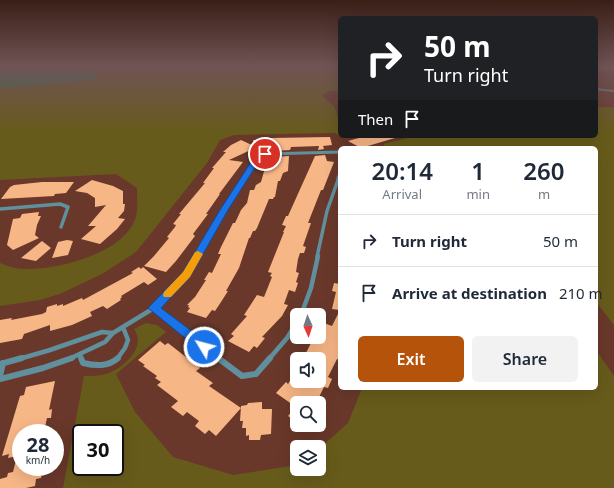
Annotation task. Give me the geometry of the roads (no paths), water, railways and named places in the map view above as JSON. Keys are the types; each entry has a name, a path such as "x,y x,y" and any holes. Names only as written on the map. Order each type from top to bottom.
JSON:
{"street":[{"path":"598,89 614,91"},
{"path":"0,379 43,368 80,355 105,342 113,333 154,308 187,275 224,210 259,156 265,154 338,152"},
{"path":"304,308 311,288 327,211 338,179"},
{"path":"0,209 60,204 68,207 61,227"},
{"path":"154,308 242,376 256,374 290,333"},
{"path":"80,355 83,363 92,366 107,365 118,360 125,351 128,340 123,327"},
{"path":"0,376 2,363 50,350 102,332 113,333"}]}
